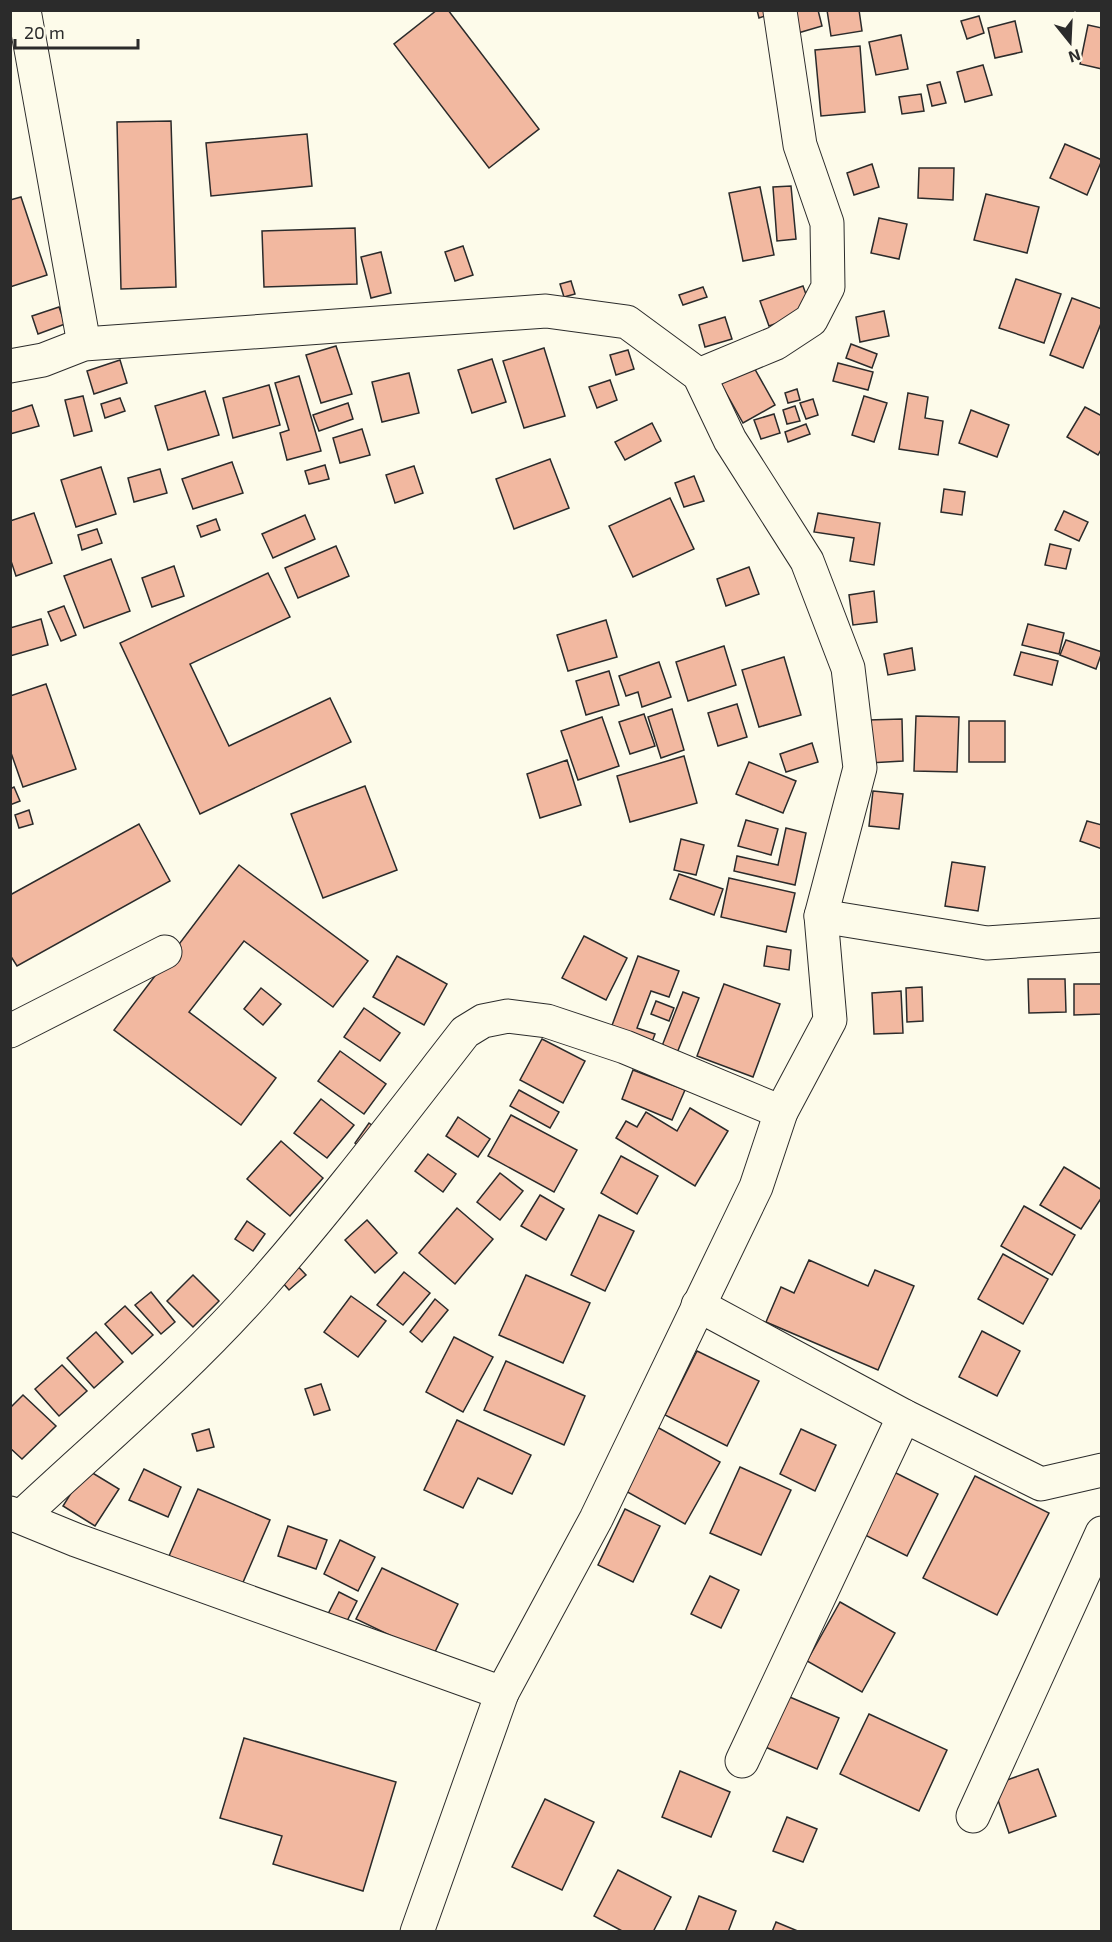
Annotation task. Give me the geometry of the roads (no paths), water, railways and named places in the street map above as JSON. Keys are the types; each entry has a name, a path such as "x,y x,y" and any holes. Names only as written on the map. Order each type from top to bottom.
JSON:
{"street":[{"path":"24,10 84,344"},
{"path":"699,375 776,343 811,320 828,287 827,223 800,146 780,11"},
{"path":"10,366 43,360 84,344 546,311 627,322 699,375 730,440 807,561 848,668 860,768 821,916 830,1020 781,1112 756,1187 596,1519 502,1693 417,1932"},
{"path":"821,916 987,943 1101,934"},
{"path":"10,1030 165,952"},
{"path":"502,1693 76,1540 16,1515 168,1380 259,1288 362,1164 465,1032 483,1021 508,1016 547,1020 625,1047 781,1112"},
{"path":"698,1305 904,1416 1041,1484 1101,1470"},
{"path":"742,1761 904,1416"},
{"path":"974,1816 1101,1533"}]}
